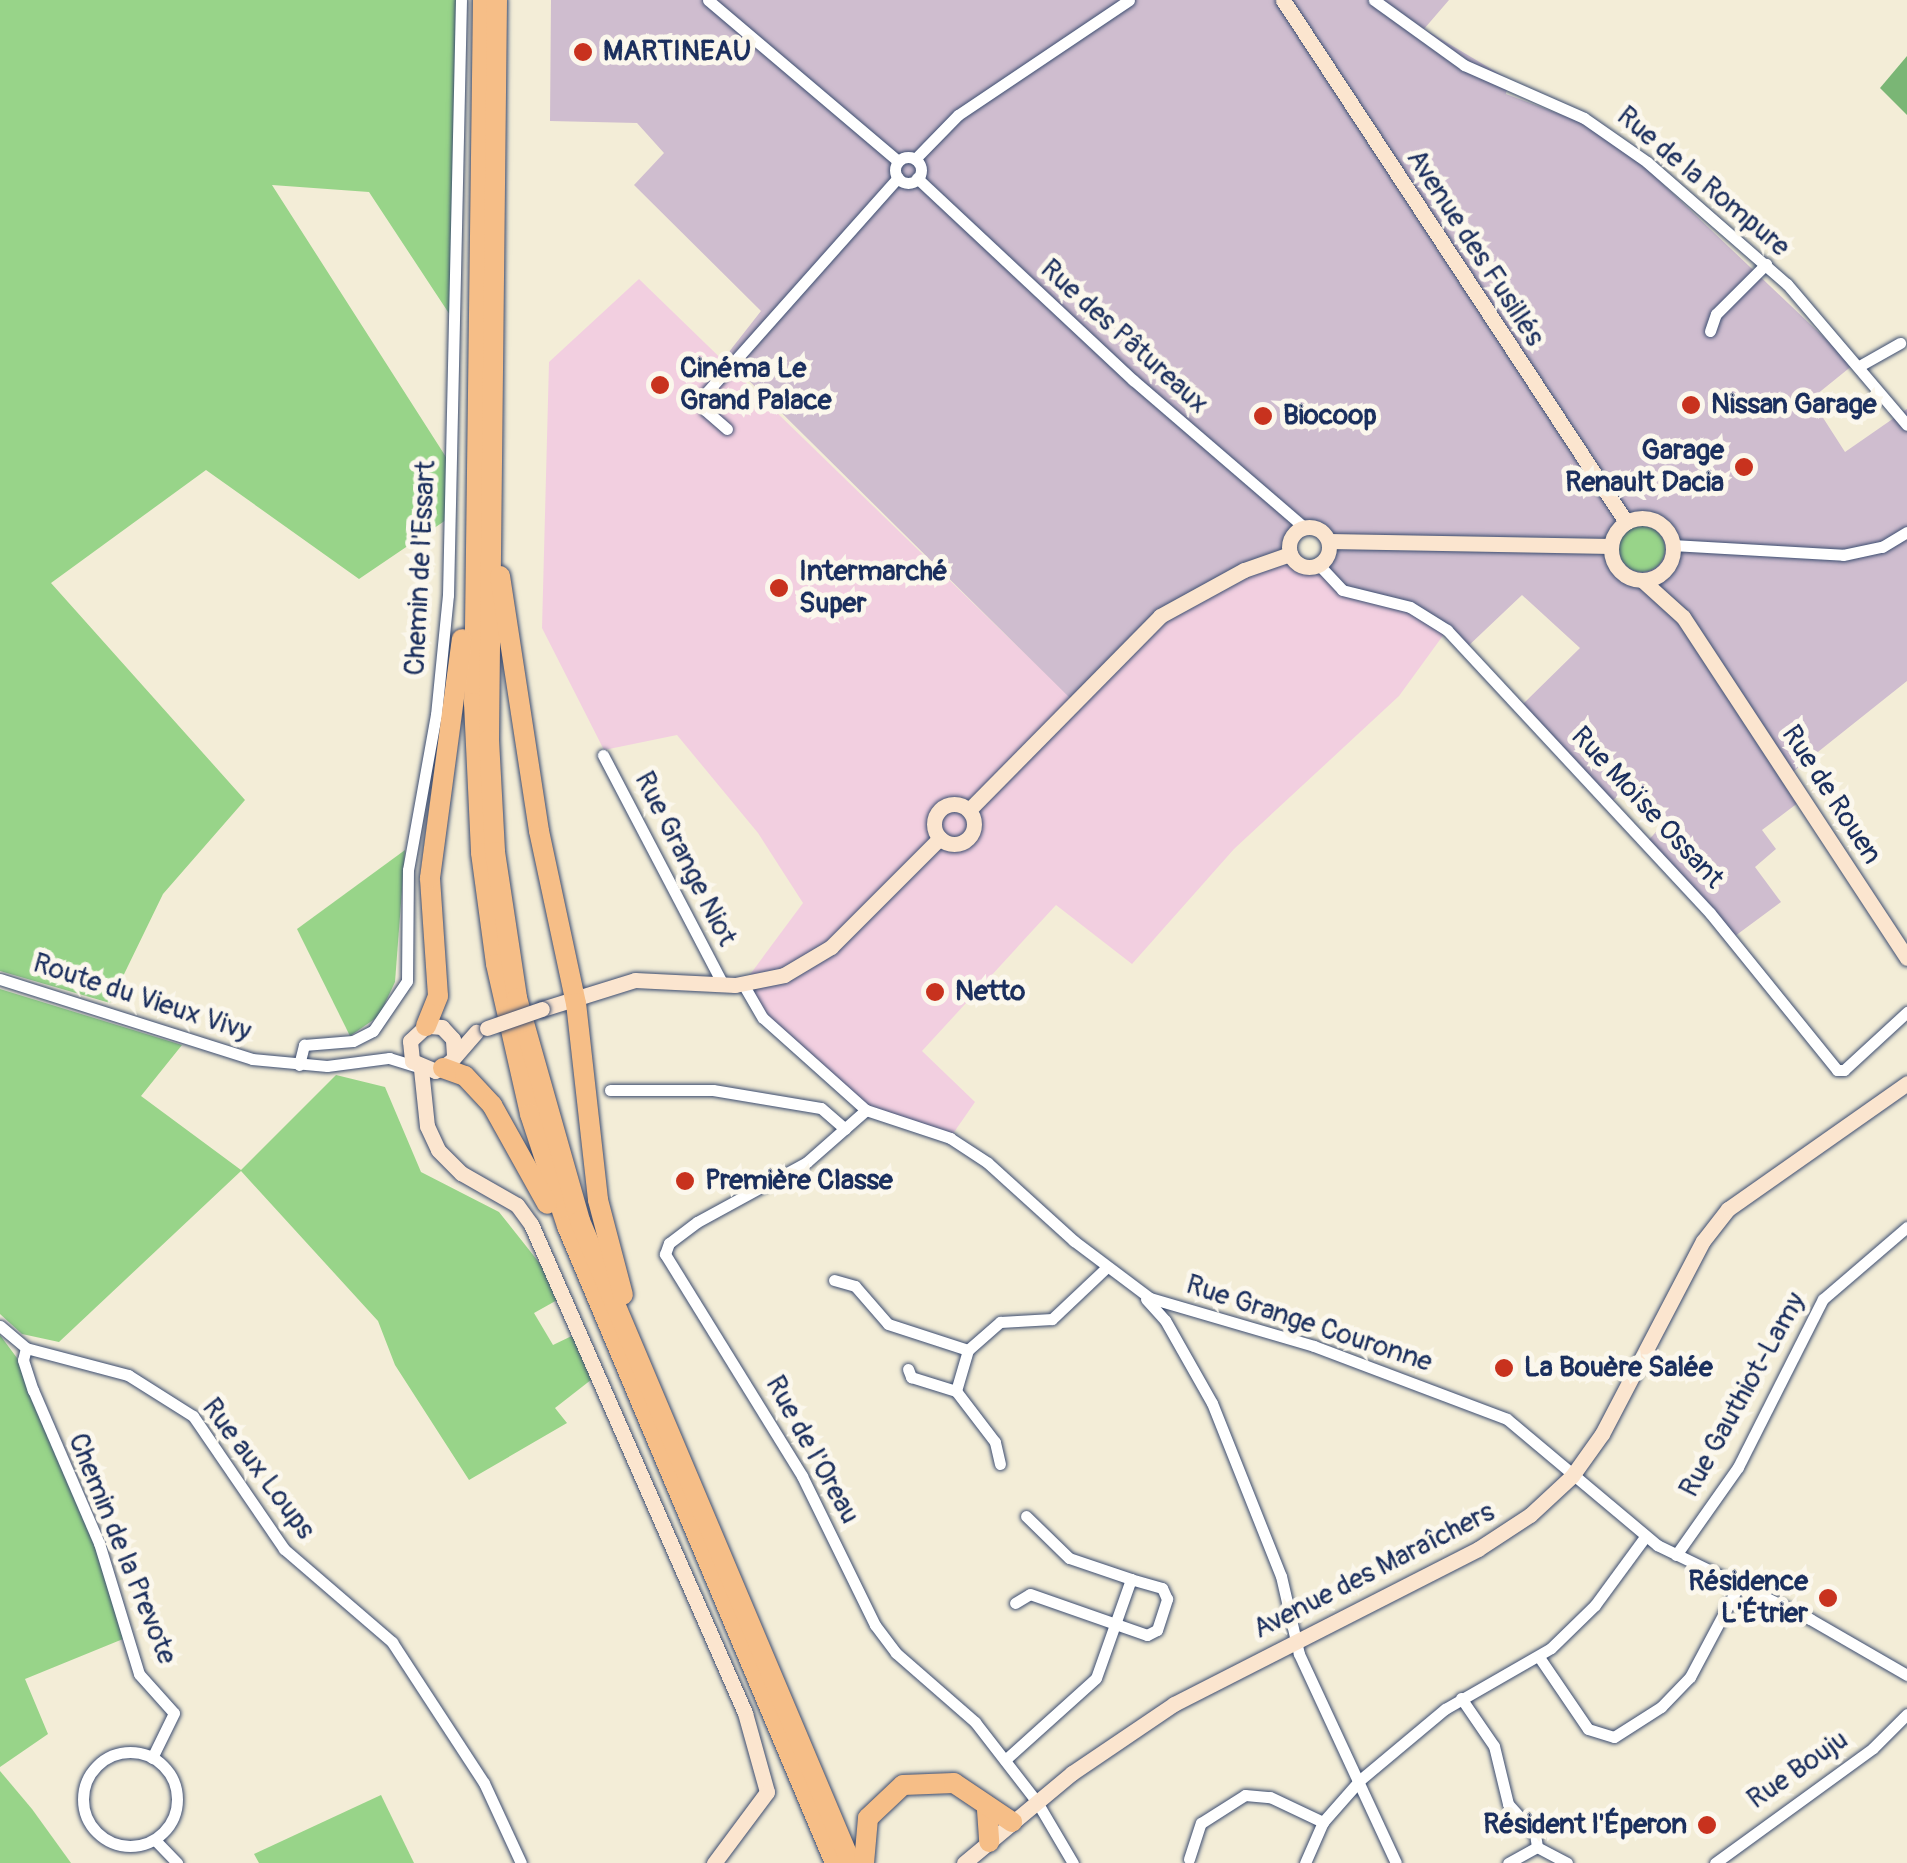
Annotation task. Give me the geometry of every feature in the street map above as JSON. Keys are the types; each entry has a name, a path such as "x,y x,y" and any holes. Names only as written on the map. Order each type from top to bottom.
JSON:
{"highway":[{"path":"483,0 484,516 490,777 510,962 556,1151 638,1358 851,1863"},
{"path":"497,0 475,740 490,928 530,1114 597,1298 835,1863"},
{"path":"484,516 539,831 575,997 598,1200 638,1358"},
{"path":"426,1026 438,996 430,878 484,516"},
{"path":"434,1066 470,1081 510,1130 597,1298"},
{"path":"864,1863 868,1818 903,1785 954,1784 986,1810 1012,1822"},
{"path":"986,1810 989,1842"}],"street":[{"name":"Chemin de l'Essart","path":"299,1065 304,1045 352,1041 373,1031 408,981 408,870 436,715 448,595 461,0"},
{"path":"708,0 898,162 898,178 707,392 705,410 727,429"},
{"path":"898,162 915,159 958,115 1129,0"},
{"name":"Avenue des Fusillés","path":"1283,0 1626,522"},
{"name":"Rue de la Rompure","path":"1374,0 1464,65 1602,128 1766,264 1861,365 1907,425"},
{"path":"898,178 917,178 915,159"},
{"name":"Rue des Pâtureaux","path":"917,178 1119,368 1304,527"},
{"path":"1710,331 1716,314 1766,264"},
{"path":"1861,365 1900,343"},
{"path":"1626,522 1659,524 1672,545 1666,568 1642,580 1621,572 1611,546 1626,522"},
{"path":"1328,541 1318,565 1300,565 1290,554 1291,538 1304,527 1316,528 1328,541 1611,546"},
{"path":"1672,545 1843,556 1882,547 1907,532"},
{"path":"969,810 1160,616 1244,570 1290,554"},
{"name":"Rue Moïse Ossant","path":"1318,565 1342,590 1410,607 1447,630 1710,913 1836,1070 1844,1070 1907,1012"},
{"name":"Rue de Rouen","path":"1666,568 1746,710"},
{"name":"Rue de Rouen","path":"1642,580 1674,605 1907,958"},
{"name":"Rue Grange Niot","path":"603,755 724,985"},
{"path":"388,1058 426,1026 448,1032 482,1030 575,997 646,979 724,985 784,975 831,947 940,838 966,840 974,822 969,810 952,804 941,809 934,824 940,838"},
{"name":"Route du Vieux Vivy","path":"0,979 236,1056 299,1065 388,1058 434,1066"},
{"name":"Rue Grange Couronne","path":"743,984 763,1018 866,1110 950,1138 988,1163 1106,1268 1136,1289 1168,1306 1296,1340 1471,1402 1530,1433 1572,1476 1645,1537 1901,1672 1907,1685"},
{"path":"434,1066 482,1030"},
{"path":"448,1032 424,1095 438,1150 461,1173 517,1205 531,1224 746,1713 767,1792 714,1863"},
{"path":"410,1040 434,1066"},
{"name":"Avenue des Maraîchers","path":"964,1863 1037,1802 1174,1704 1478,1549 1572,1476 1616,1411 1703,1241 1728,1208 1904,1083"},
{"path":"610,1090 731,1093 821,1108 845,1129"},
{"name":"Rue de l'Oreau","path":"866,1110 783,1179 696,1222 669,1242 665,1254 802,1476 876,1626 1006,1760 1037,1802 1073,1863"},
{"name":"Rue Gauthiot-Lamy","path":"1676,1555 1738,1467 1823,1299 1907,1228"},
{"path":"956,1391 968,1350 1000,1322 1052,1319 1106,1268"},
{"path":"834,1280 855,1286 888,1324 968,1350"},
{"path":"1136,1289 1166,1320 1219,1420 1281,1576 1295,1640 1396,1863"},
{"path":"1166,1320 1168,1306"},
{"name":"Rue aux Loups","path":"0,1326 26,1348 105,1365 192,1416 284,1550 402,1655 484,1784 521,1863"},
{"name":"Chemin de la Prevote","path":"26,1348 28,1375 100,1542 139,1674 174,1713 152,1758"},
{"path":"908,1369 911,1377 956,1391 994,1442 1000,1464"},
{"path":"1015,1603 1030,1594 1147,1634 1158,1630 1167,1599 1162,1588 1069,1558 1026,1516"},
{"path":"1305,1863 1323,1822 1360,1780 1461,1698 1539,1657 1594,1605 1645,1537"},
{"path":"1006,1760 1096,1678 1118,1625 1131,1579"},
{"path":"1539,1657 1588,1729 1614,1738 1661,1707 1690,1677 1740,1585"},
{"path":"1461,1698 1494,1746 1508,1804 1535,1834 1537,1847"},
{"name":"Rue Bouju","path":"1715,1863 1872,1748 1907,1714"},
{"path":"121,1753 152,1758 166,1770 177,1796 171,1823 155,1840 133,1846 105,1840 92,1827 82,1800 100,1762 121,1753"},
{"path":"1189,1859 1201,1823 1245,1795 1270,1797 1323,1822"},
{"path":"155,1840 177,1863"},
{"path":"1508,1863 1537,1847"},
{"path":"1537,1847 1566,1863"}],"shaded area":[{"path":"551,0 1449,0 1424,29 1508,79 1506,94 1591,126 1646,168 1853,365 1811,399 1845,452 1907,409 1907,681 1789,775 1803,799 1762,830 1776,849 1755,867 1781,902 1731,939 1643,846 1666,821 1636,784 1607,804 1520,707 1580,648 1522,595 1465,649 1431,617 1348,594 1319,565 1329,549 1316,528 1297,530 1289,551 1178,604 1073,701 725,357 761,311 634,185 664,153 637,123 550,121"},
{"path":"639,279 1073,700 1160,615 1290,554 1301,565 1447,630 1399,696 1234,849 1132,964 1056,905 922,1051 975,1102 950,1138 879,1117 773,1028 743,984 803,903 758,833 677,735 604,750 542,628 549,362"}],"green space":[{"path":"0,0 456,0 452,318 369,192 272,185 446,457 446,520 359,579 206,470 51,583 245,800 163,894 110,1003 0,971"},
{"path":"1907,56 1907,115 1880,88"},
{"path":"1642,526 1658,533 1665,549 1658,565 1642,572 1626,565 1619,549 1626,533"},
{"path":"405,850 395,982 379,1016 350,1036 297,929"},
{"path":"0,989 182,1045 141,1096 241,1170 336,1075 385,1087 421,1172 499,1212 545,1270 559,1299 534,1313 553,1345 580,1332 596,1376 555,1408 567,1423 469,1480 395,1365 378,1321 241,1171 59,1342 22,1334 0,1314"},
{"path":"0,1335 17,1358 99,1554 123,1639 25,1679 48,1734 0,1767"},
{"path":"0,1771 32,1809 71,1863 0,1863"},
{"path":"381,1795 414,1863 259,1863 254,1854"}],"place":[{"name":"MARTINEAU","path":"583,52"},
{"name":"Cinéma Le Grand Palace","path":"660,385"},
{"name":"Nissan Garage","path":"1691,405"},
{"name":"Biocoop","path":"1263,416"},
{"name":"Garage Renault Dacia","path":"1744,467"},
{"name":"Intermarché Super","path":"779,588"},
{"name":"Netto","path":"935,992"},
{"name":"Première Classe","path":"685,1181"},
{"name":"La Bouère Salée","path":"1504,1368"},
{"name":"Résidence L'Étrier","path":"1828,1598"},
{"name":"Résident l'Éperon","path":"1707,1825"}]}
